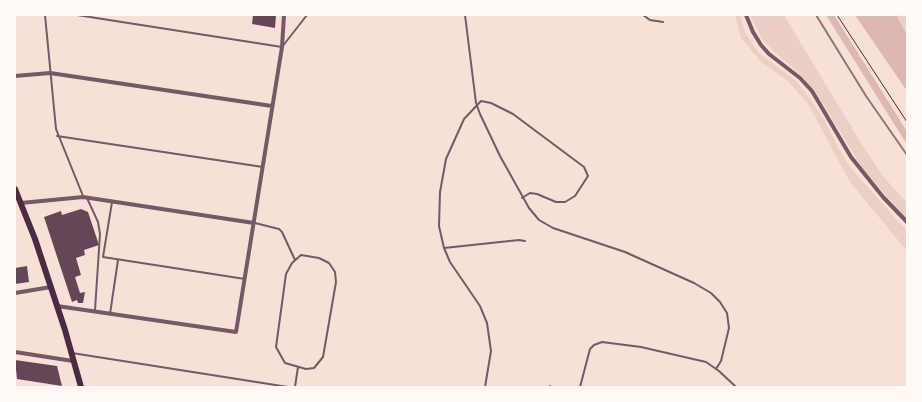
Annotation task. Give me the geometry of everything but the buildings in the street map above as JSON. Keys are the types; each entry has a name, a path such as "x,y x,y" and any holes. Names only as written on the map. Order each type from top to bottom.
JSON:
{"main road":[{"path":"15,189 28,219 51,287 81,387"}],"street":[{"path":"57,306 236,332 282,47 284,15"},
{"path":"746,15 761,45 769,54 800,78 812,90 851,157 883,197 907,222"},
{"path":"15,76 50,73 272,106"},
{"path":"21,203 85,197 254,223"},
{"path":"15,293 51,287"},
{"path":"15,352 73,361"}],"lane":[{"path":"45,15 57,136 98,222 100,234 95,312"},
{"path":"77,15 282,47 307,15"},
{"path":"465,15 476,103 486,130 522,198 539,220 553,228 625,252 694,283 711,293 720,302 727,313 729,328 721,361 716,369"},
{"path":"643,15 650,20 663,22"},
{"path":"485,387 491,351 487,323 480,306 454,269 444,248 439,226 440,192 446,159 464,119 476,103 481,101 491,103 513,114 584,167 588,176 575,196 565,202 556,202 537,194 530,194 522,198"},
{"path":"57,136 263,167"},
{"path":"112,201 103,257 245,279"},
{"path":"254,223 279,229 296,260"},
{"path":"444,248 525,240"},
{"path":"301,255 319,258 329,263 335,272 336,282 323,357 314,368 298,368 285,363 276,347 286,274 301,255"},
{"path":"110,314 118,260"},
{"path":"580,387 590,349 594,345 602,342 641,347 706,362 736,387"},
{"path":"71,352 288,387"},
{"path":"295,387 298,368"}],"path":[{"path":"837,15 907,122"}],"shaded area":[{"path":"735,15 740,15 745,32 758,52 795,80 808,96 824,119 850,167 907,231 907,251 850,182 808,104 788,81 762,63 741,38"},
{"path":"750,15 784,15 861,143 883,176 907,203 907,220 863,169 815,91 802,76 772,50 762,39"},
{"path":"855,15 896,15 907,34 907,91"},
{"path":"896,15 907,15 907,34 905,30"}],"waterway":[{"path":"830,15 907,138"}],"railway":[{"path":"816,15 866,96 907,155"}]}
